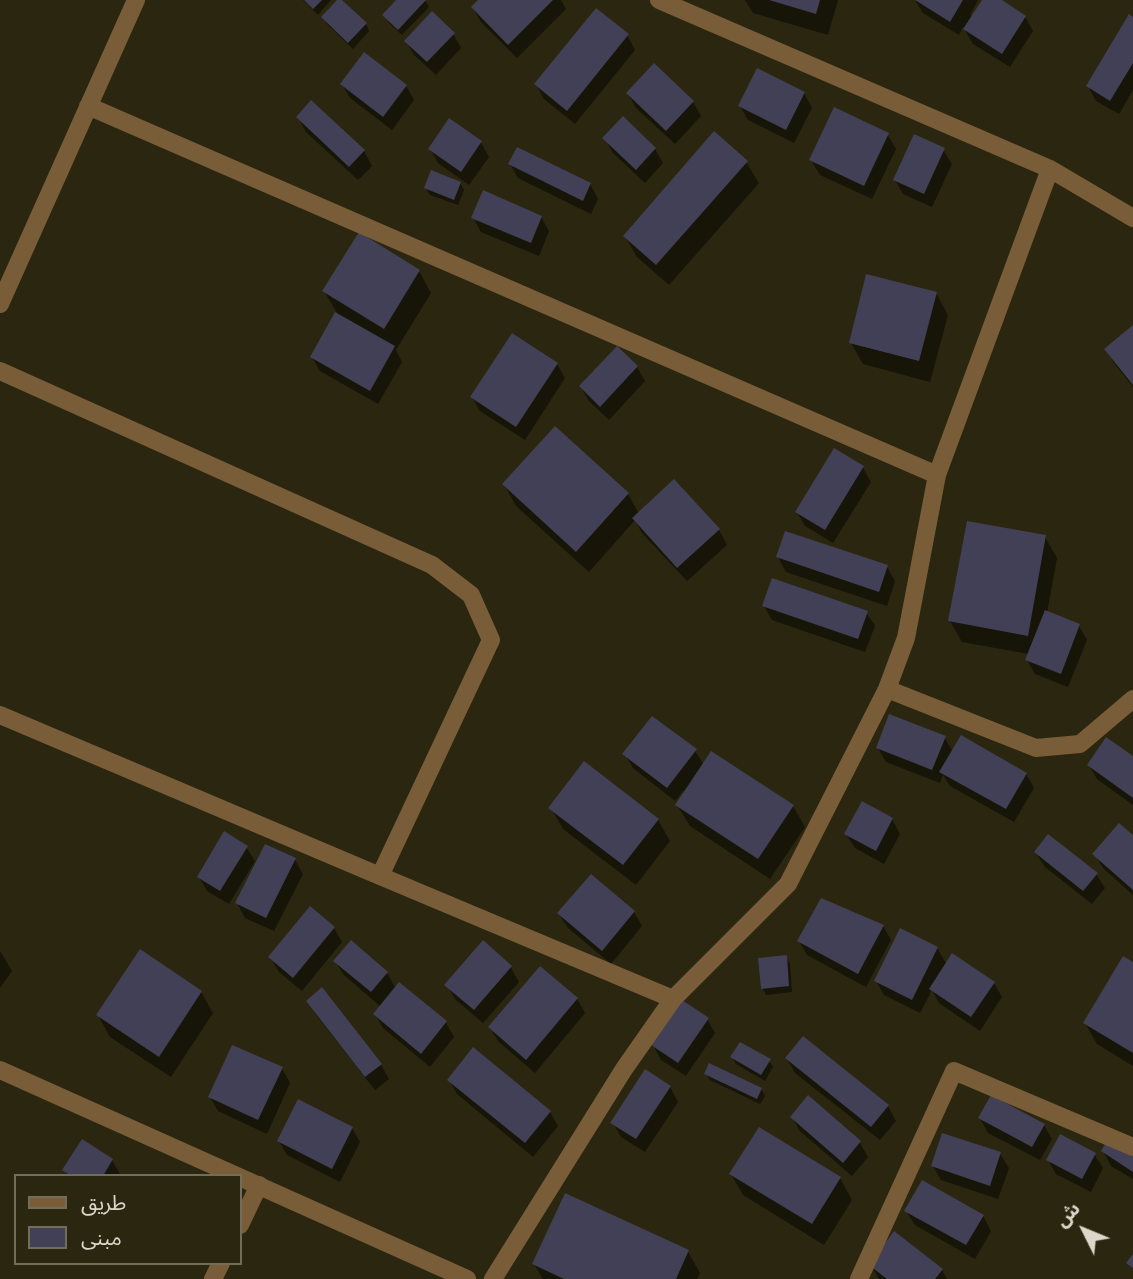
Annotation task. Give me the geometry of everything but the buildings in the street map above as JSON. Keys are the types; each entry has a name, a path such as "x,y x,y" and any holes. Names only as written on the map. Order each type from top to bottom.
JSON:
{"street":[{"path":"0,304 136,0"},
{"path":"670,2 1050,169 1133,218"},
{"path":"88,106 937,475"},
{"path":"493,1279 624,1069 673,999 788,884 887,689 906,638 937,475 1050,169"},
{"path":"0,371 432,565 471,595 491,640 380,876"},
{"path":"887,689 1036,748 1080,744 1133,699"},
{"path":"0,715 673,999"},
{"path":"0,1070 235,1174"},
{"path":"859,1279 954,1071 1133,1147"},
{"path":"242,1177 467,1279"},
{"path":"242,1221 260,1185"}]}
